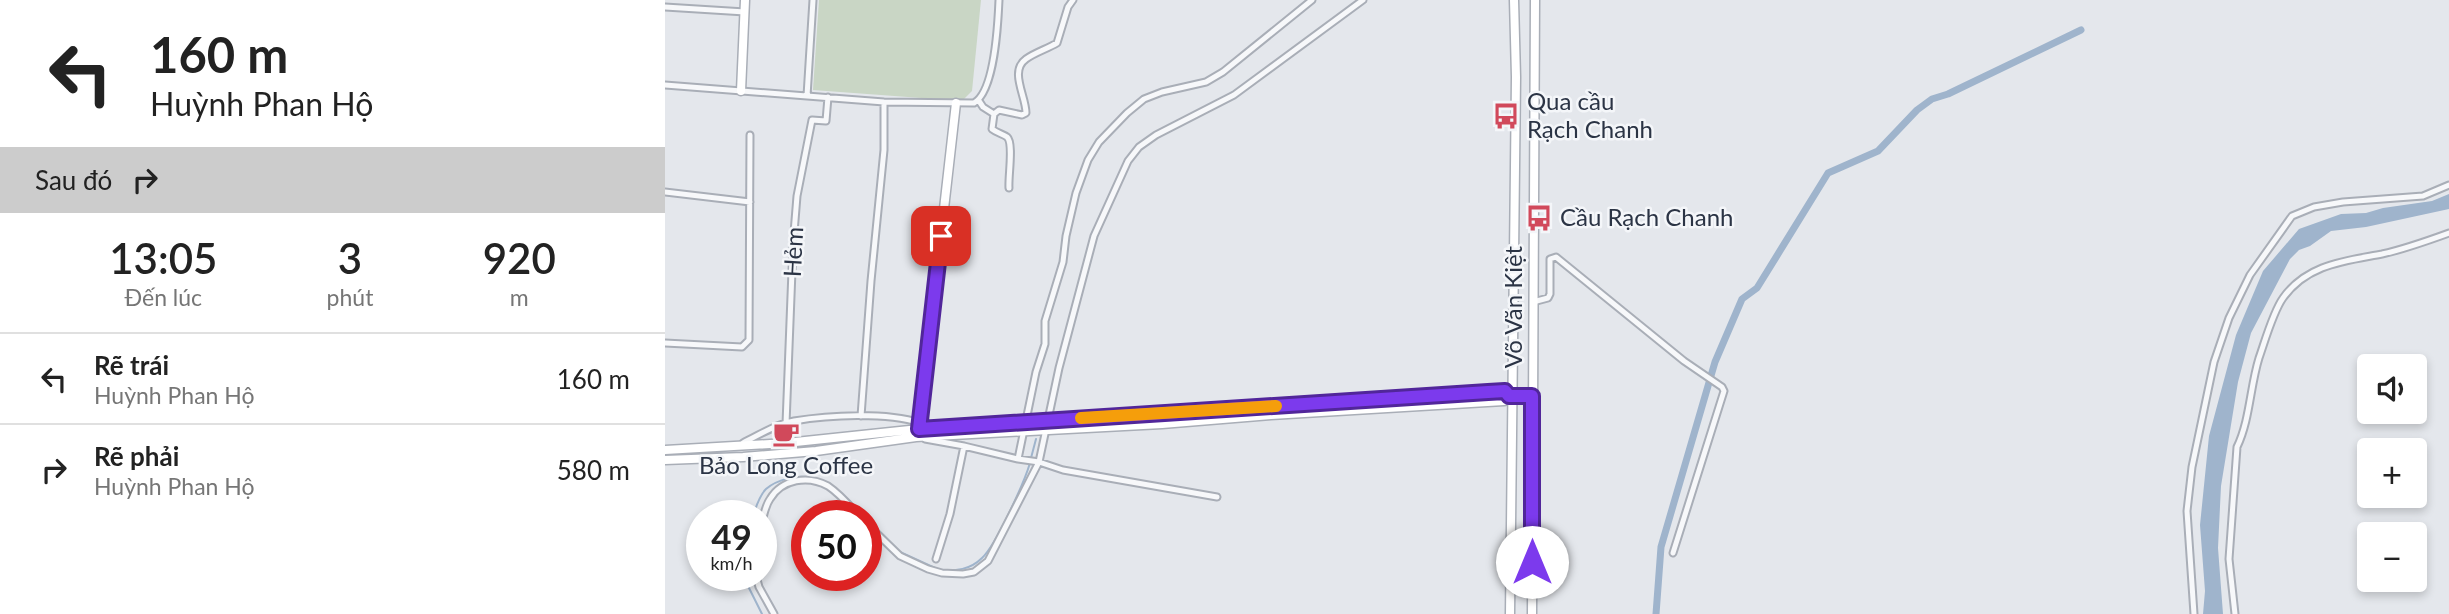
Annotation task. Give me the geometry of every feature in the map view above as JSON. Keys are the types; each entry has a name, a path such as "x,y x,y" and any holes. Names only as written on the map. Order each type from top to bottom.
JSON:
{"street":[{"path":"678,8 679,0"},
{"path":"741,91 745,0"},
{"path":"807,96 814,0"},
{"path":"979,101 993,64 999,0"},
{"path":"1009,188 1007,176 1011,143 1007,137 992,129 994,114 999,110 1022,115 1026,113 1018,77 1019,66 1024,60 1057,43 1068,7 1073,0"},
{"path":"1020,460 1036,372 1045,344 1045,321 1063,262 1076,193 1088,160 1099,142 1145,99 1162,92 1206,82 1223,72 1312,0"},
{"path":"882,540 907,560 942,573 974,572 988,561 1037,463 1094,236 1133,153 1164,130 1234,95 1363,0"},
{"name":"Võ Văn Kiệt","path":"1510,614 1514,0"},
{"name":"Võ Văn Kiệt","path":"1532,614 1535,0"},
{"path":"665,7 744,12"},
{"path":"665,85 884,102 979,101"},
{"name":"Hẻm","path":"786,424 797,196 812,120 826,121 828,97"},
{"path":"979,101 994,114"},
{"path":"861,416 884,150 884,102"},
{"path":"918,430 956,103"},
{"path":"665,343 743,346 750,340 750,135"},
{"path":"2194,614 2187,511 2192,467 2214,362 2229,318 2250,275 2292,216 2314,207 2343,202 2423,197 2449,185"},
{"path":"665,192 750,202"},
{"path":"2235,614 2229,559 2237,447 2243,434 2246,409 2259,360 2281,300 2296,283 2313,271 2338,261 2411,247 2449,233"},
{"path":"1533,302 1548,298 1550,259 1556,257 1724,391 1673,553"},
{"path":"1026,427 1049,420 1505,391 1511,396"},
{"path":"665,450 738,447 918,430 1026,427 1047,431 1504,401 1511,396 1532,396"},
{"path":"738,447 786,424 861,416 904,418 918,430 964,446 1063,470 1217,497"},
{"path":"665,460 804,452 918,430"},
{"path":"936,559 950,514 964,446"},
{"path":"769,500 780,487 794,481 812,481 828,487 842,500"},
{"path":"763,591 774,614"}],"green space":[{"path":"819,0 981,0 972,91 962,101 813,90"}],"water":[{"path":"2449,194 2449,209 2366,227 2331,231 2310,246 2299,250 2290,259 2251,333 2238,382 2221,486 2218,548 2223,614 2203,614 2205,591 2200,525 2209,436 2236,335 2263,271 2299,229 2341,214 2366,213 2432,201"}],"waterway":[{"path":"1656,614 1661,547 1715,362 1742,299 1757,288 1828,173 1878,151 1917,110 1932,99 1948,94 2081,30"},
{"path":"1031,458 1036,439"},
{"path":"940,570 963,569 973,565 988,551 1002,528 1030,463"},
{"path":"759,500 766,489 781,481 794,477 811,478"},
{"path":"841,493 848,500"},
{"path":"882,534 900,552 935,568"},
{"path":"750,591 762,614"}],"slow traffic":[{"path":"1081,418 1276,406"}],"place":[{"name":"Qua cầu Rạch Chanh","path":"1506,116"},
{"name":"Cầu Rạch Chanh","path":"1539,218"},
{"name":"Bảo Long Coffee","path":"786,434"}],"route":[{"path":"941,236 919,429 1505,391 1509,396 1532,396 1532,562"}]}
